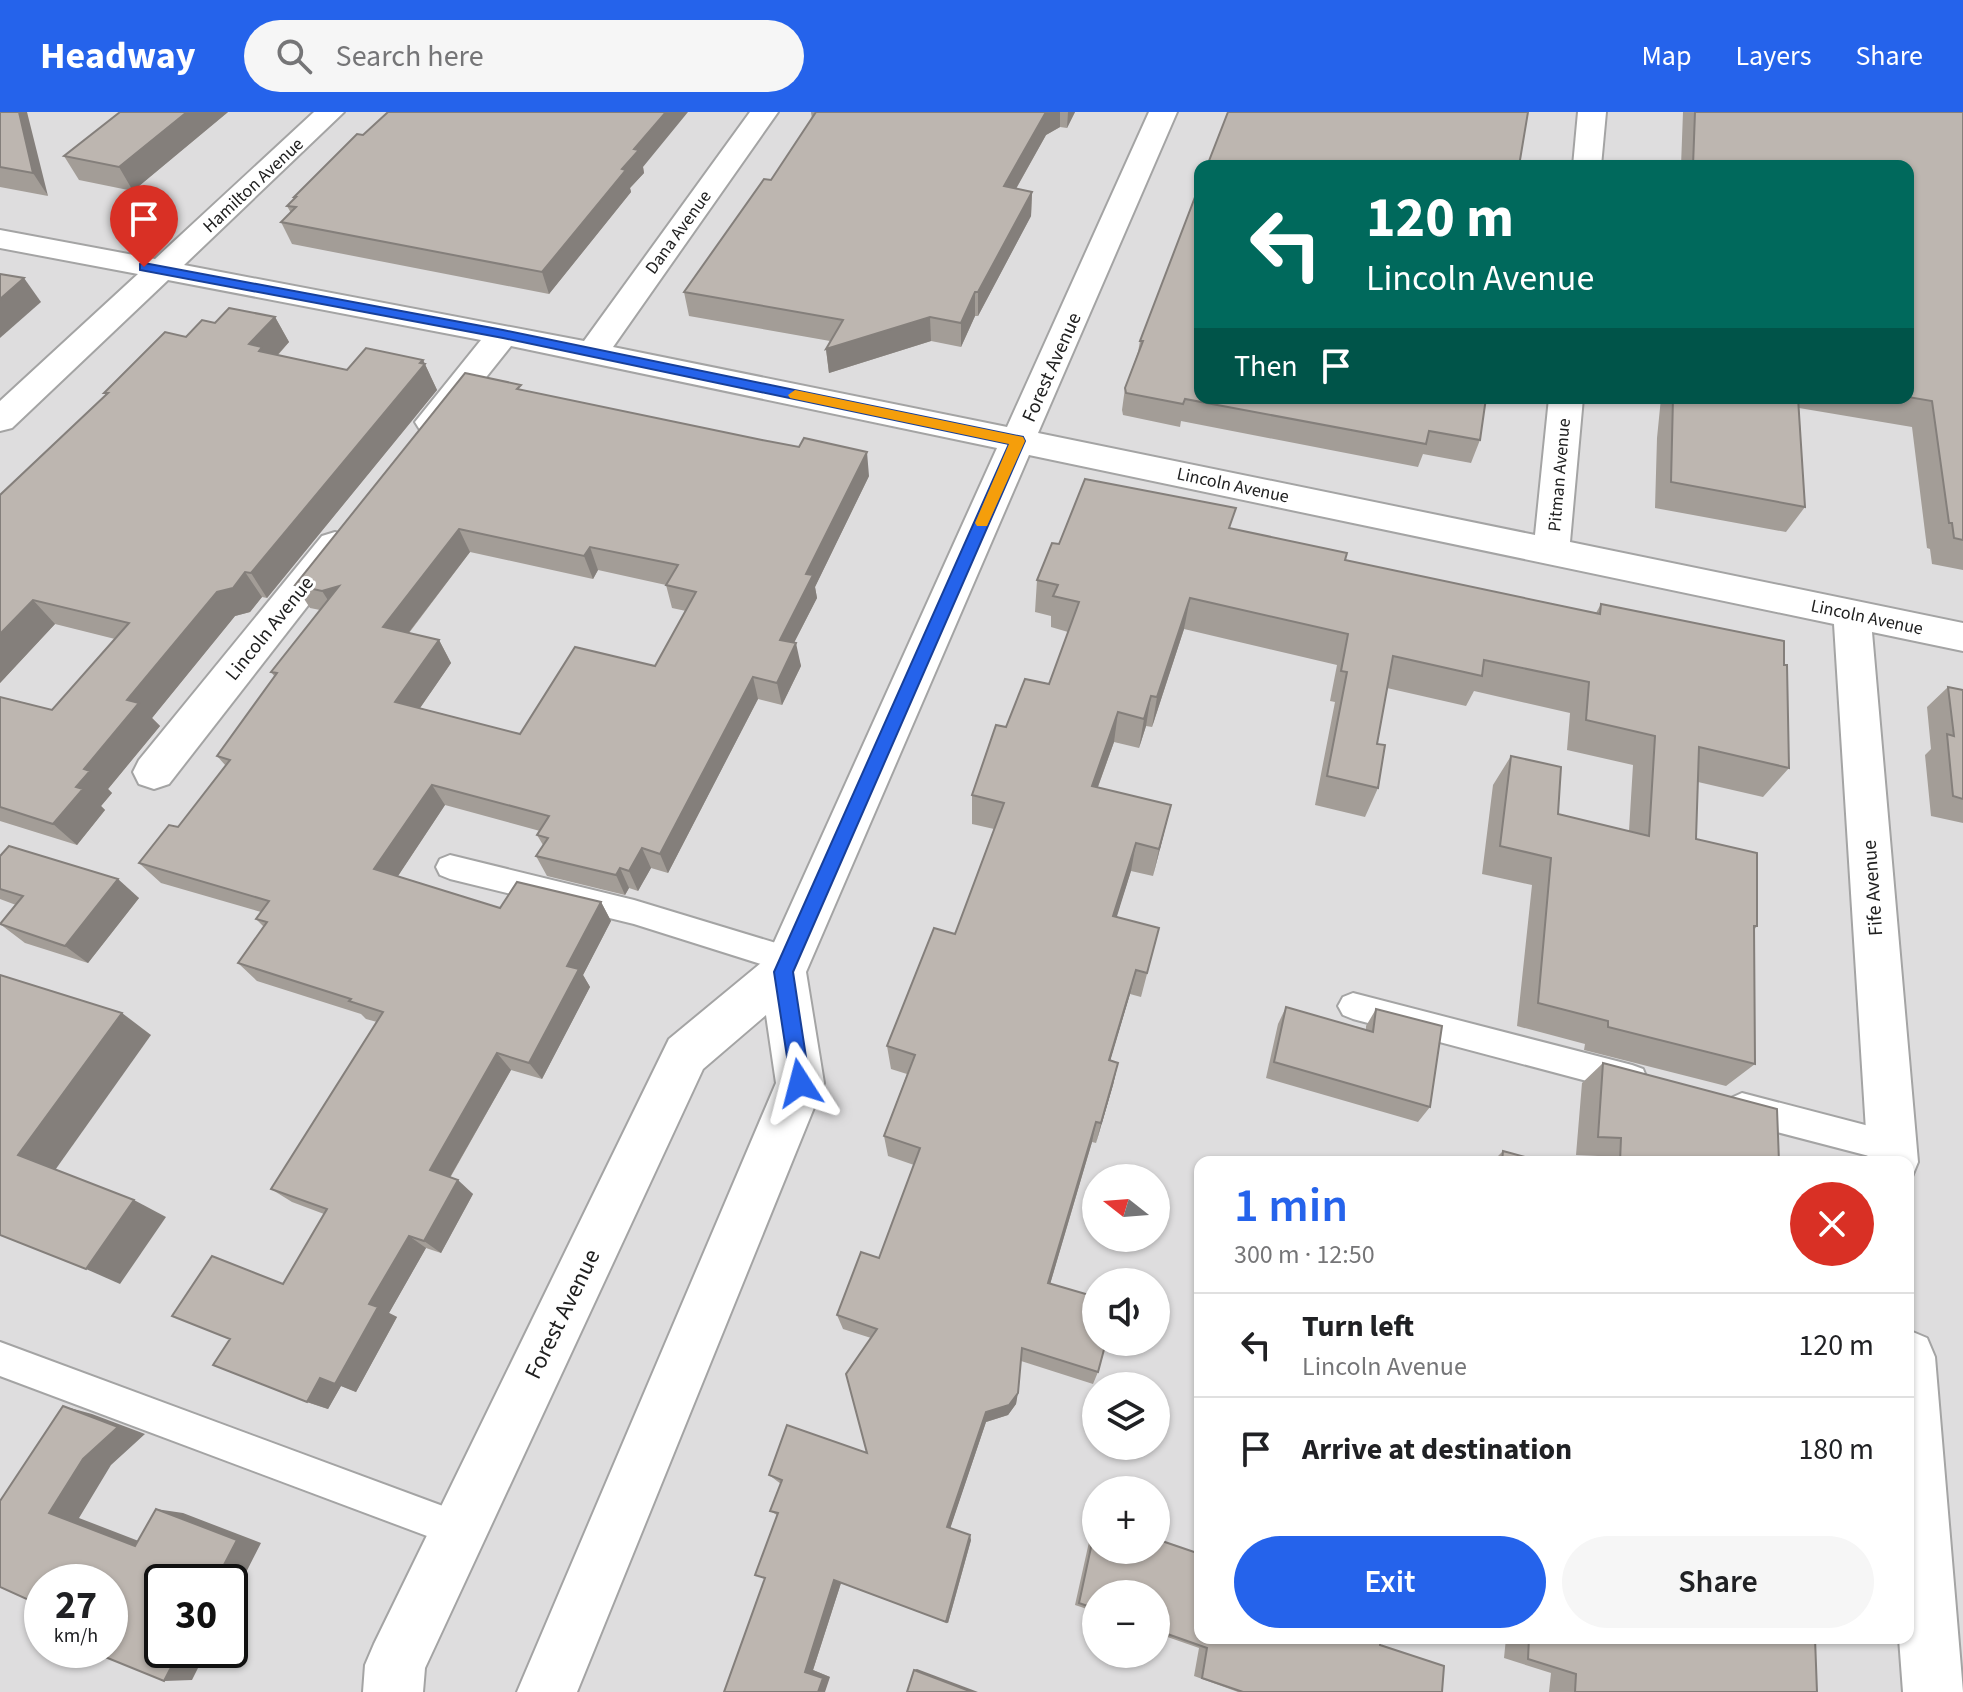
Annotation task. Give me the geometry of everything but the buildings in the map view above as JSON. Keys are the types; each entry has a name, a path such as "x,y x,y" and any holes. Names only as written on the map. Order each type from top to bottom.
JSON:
{"street":[{"name":"Hamilton Avenue","path":"0,420 330,112"},
{"name":"Dana Avenue","path":"592,353 764,112"},
{"name":"Forest Avenue","path":"393,1692 395,1665 686,1054 786,966 1163,112"},
{"path":"1588,160 1592,112"},
{"name":"Lincoln Avenue","path":"0,239 503,334 1963,637"},
{"path":"412,448 503,334"},
{"name":"Pitman Avenue","path":"1551,552 1565,404"},
{"name":"Lincoln Avenue","path":"154,772 352,523"},
{"name":"Fife Avenue","path":"1852,614 1893,1154"},
{"path":"547,1692 800,1083 786,966"},
{"path":"1914,1495 1933,1692"}],"lane":[{"path":"450,867 634,912 786,966"},
{"path":"1353,1006 1655,1085"},
{"path":"1714,1100 1893,1154"},
{"path":"0,1359 459,1530"}],"shaded area":[{"path":"0,112 1963,112 1963,1692 0,1692"}],"slow traffic":[{"path":"795,395 1018,441 982,523"}],"route":[{"path":"144,267 503,334 1018,441 783,972 800,1083"}]}
